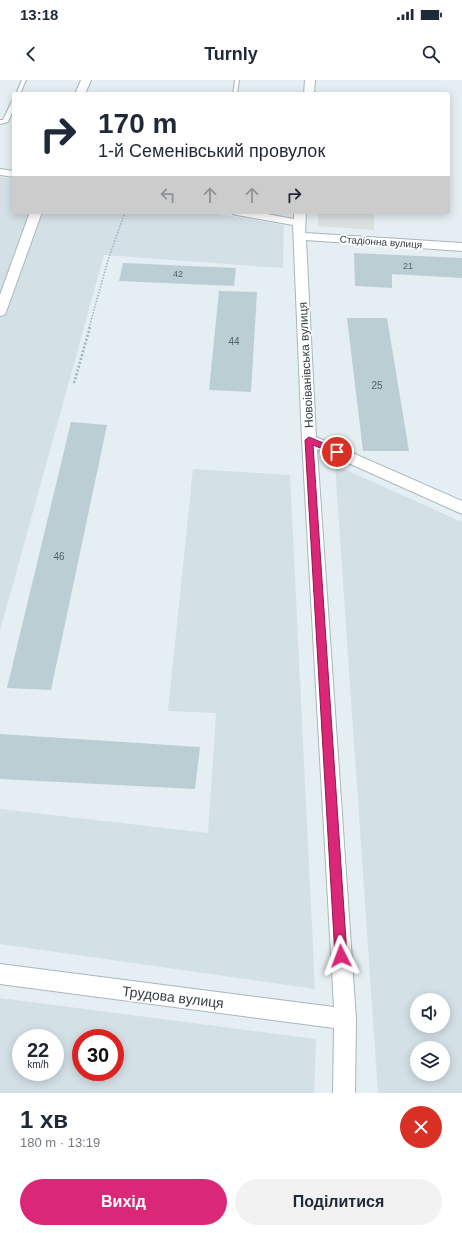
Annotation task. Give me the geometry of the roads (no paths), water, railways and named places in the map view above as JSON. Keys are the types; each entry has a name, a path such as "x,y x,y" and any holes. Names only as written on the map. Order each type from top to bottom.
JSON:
{"street":[{"path":"81,92 86,80"},
{"path":"309,92 310,80"},
{"path":"0,172 12,174"},
{"path":"0,312 35,214"},
{"name":"Стадіонна вулиця","path":"248,214 300,224 462,247"},
{"name":"Новоіванівська вулиця","path":"300,224 309,440 345,1019 344,1093"},
{"path":"309,440 462,508"},
{"name":"Трудова вулиця","path":"0,974 345,1019"}],"lane":[{"path":"19,92 24,80"},
{"path":"235,92 237,80"},
{"path":"0,122 5,122 12,106"}]}
